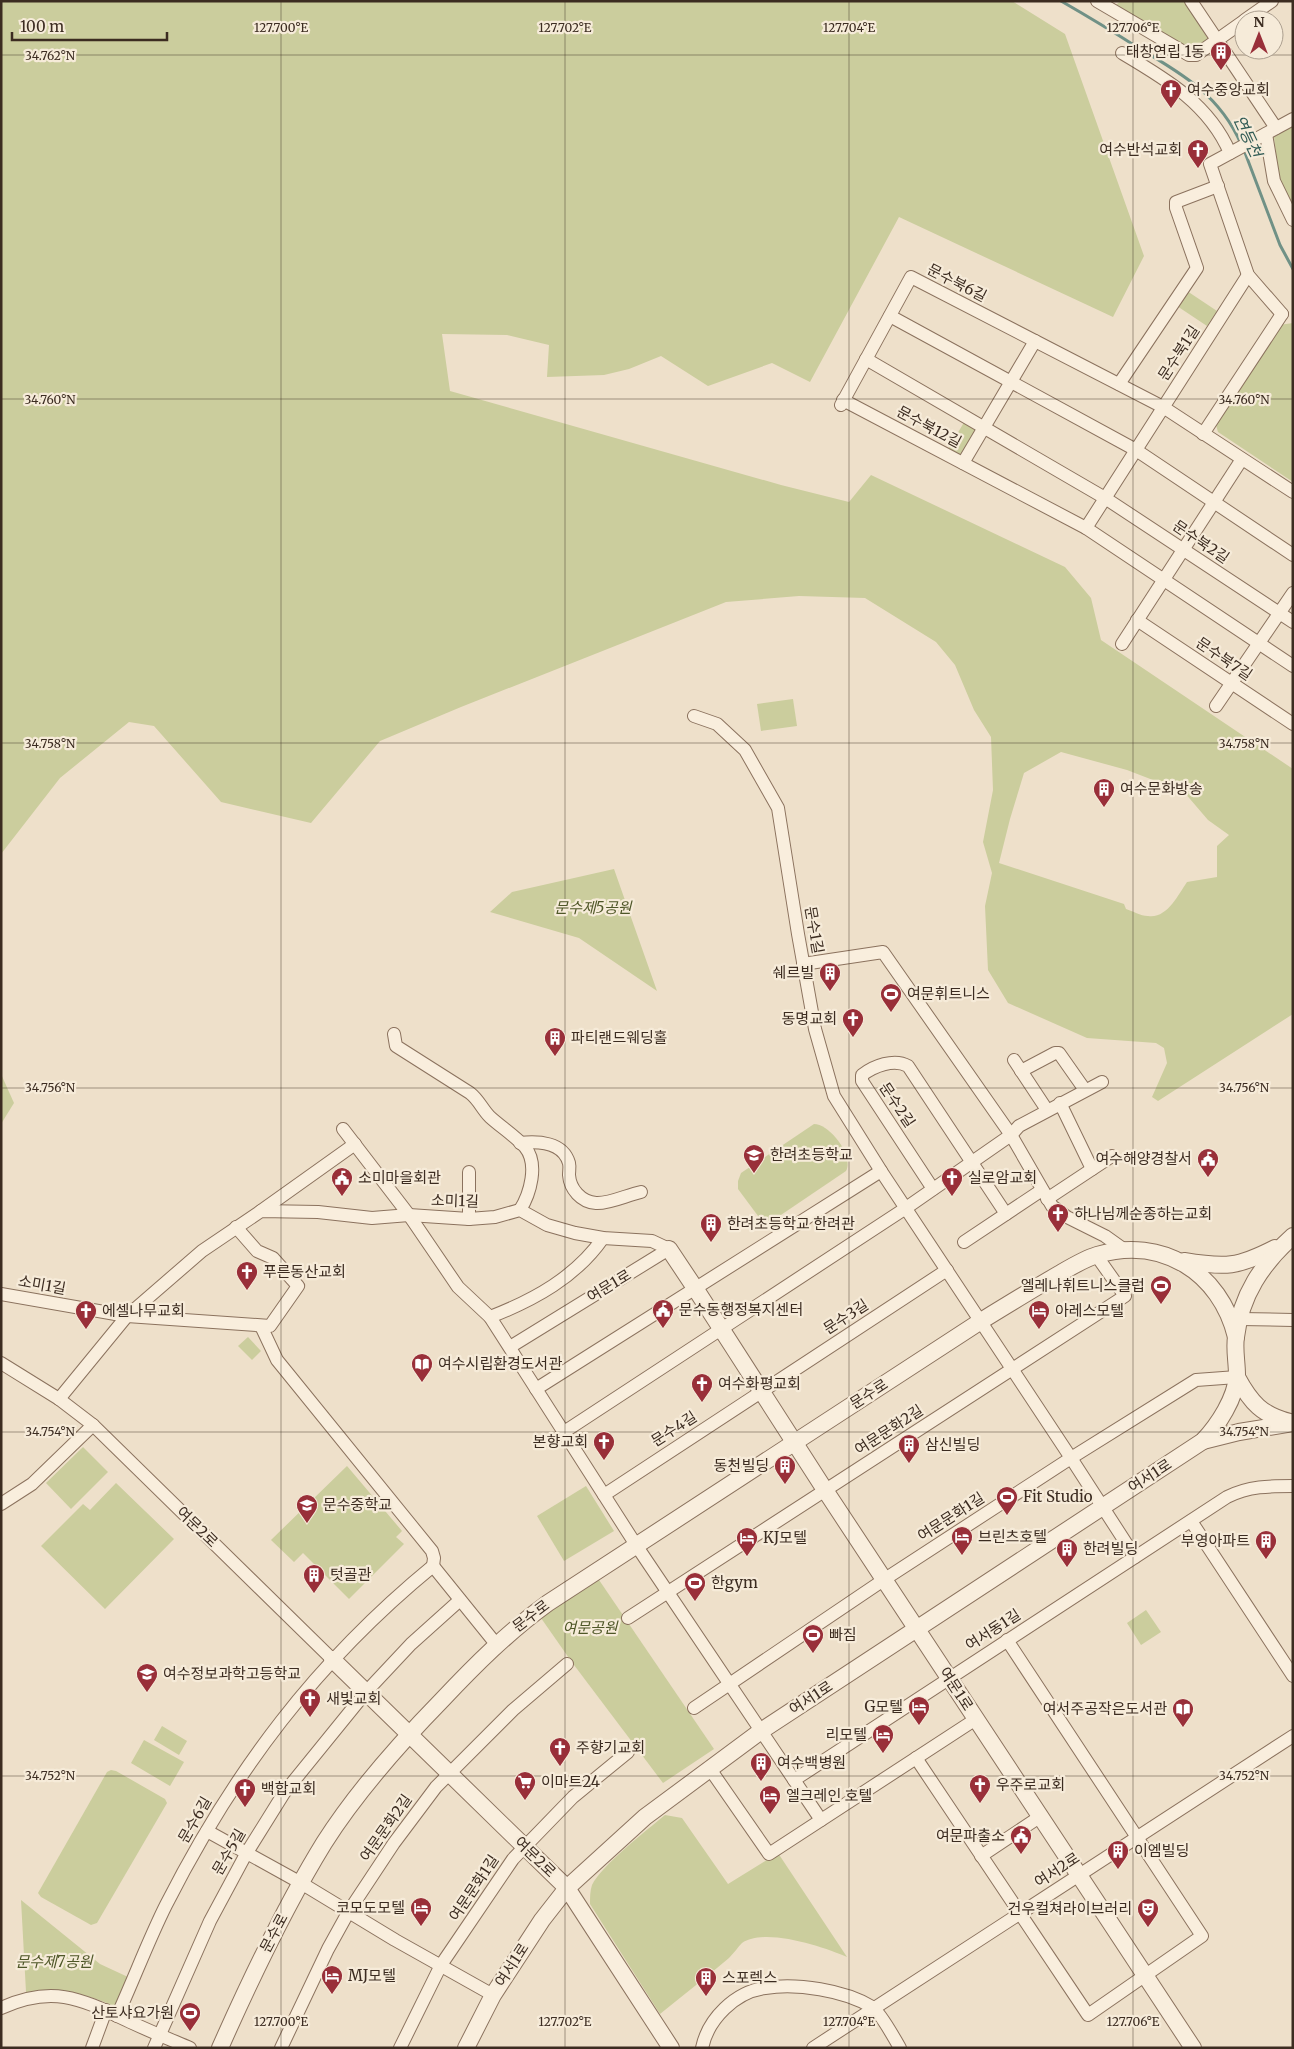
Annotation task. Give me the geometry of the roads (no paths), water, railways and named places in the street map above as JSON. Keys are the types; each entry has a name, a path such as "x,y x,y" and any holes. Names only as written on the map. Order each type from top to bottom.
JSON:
{"street":[{"path":"1097,1 1186,55 1196,55 1234,28"},
{"path":"1191,1 1217,40 1271,131 1274,181 1293,220"},
{"path":"1259,10 1272,1"},
{"path":"1122,53 1166,80 1187,96 1216,127 1231,153"},
{"path":"1204,434 1287,313 1248,275 1210,164 1293,119"},
{"path":"1119,384 1197,268 1176,208 1176,202 1218,186"},
{"name":"문수북1길","path":"1086,528 1248,275"},
{"name":"문수북6길","path":"842,403 911,277 1163,407 1293,492"},
{"path":"890,316 1136,450 1293,555"},
{"name":"문수북12길","path":"842,403 963,464 1035,341"},
{"name":"문수북12길","path":"866,359 984,428"},
{"path":"984,428 1105,498"},
{"path":"1122,644 1242,459"},
{"path":"963,464 1086,528 1293,666"},
{"name":"문수북2길","path":"1105,498 1293,622"},
{"path":"1216,706 1293,593"},
{"name":"문수북7길","path":"1138,620 1293,724"},
{"name":"문수1길","path":"694,716 717,724 741,746 753,763 778,808 815,1029 828,1080 843,1113 1102,1507"},
{"path":"803,964 883,952 1011,1135 1052,1206 1105,1236 1126,1251"},
{"path":"394,1034 396,1046 478,1099 489,1116 520,1142 528,1152 531,1169 530,1187 520,1210 552,1227 603,1238 652,1241 669,1249"},
{"path":"1047,1110 1017,1065 1059,1053 1085,1090"},
{"name":"문수2길","path":"933,1189 862,1081 861,1076 863,1074 882,1065 907,1064 1006,1214"},
{"path":"564,1432 906,1208 1011,1135 1017,1127 1102,1082"},
{"path":"1060,1103 1092,1169"},
{"path":"343,1129 409,1215 458,1287 490,1317 636,1545 821,1820"},
{"path":"520,1142 539,1141 560,1150 569,1162 571,1185 588,1202 600,1203 640,1192"},
{"path":"59,1399 127,1316 202,1251 355,1144"},
{"path":"964,1242 1006,1214 1092,1169 1112,1156"},
{"path":"536,1388 881,1171"},
{"path":"469,1172 469,1219"},
{"name":"소미1길","path":"261,1211 318,1212 372,1218 409,1215 469,1219 495,1217 520,1210"},
{"path":"236,1227 257,1251 273,1258 298,1286 270,1325 261,1326 277,1360 432,1551 434,1558 433,1566 392,1599 332,1659"},
{"path":"490,1317 526,1302 571,1274 590,1257 603,1238"},
{"path":"1180,1260 1210,1264 1236,1264 1254,1258 1290,1239"},
{"path":"1290,1239 1254,1280 1240,1319 1236,1337 1237,1377 1249,1396 1260,1409 1271,1416 1293,1422"},
{"name":"여문1로","path":"510,1347 669,1249 825,1490 886,1579 949,1678 1193,2048"},
{"name":"문수로","path":"220,2048 272,1937 325,1842 346,1811 409,1734 496,1644 548,1603 981,1321 1048,1280 1096,1255 1126,1251 1165,1254 1180,1260 1211,1286 1226,1308 1236,1337"},
{"name":"여문문화2길","path":"628,1618 1124,1296 1096,1255"},
{"name":"문수3길","path":"762,1392 947,1270"},
{"name":"소미1길","path":"1,1294 127,1316 261,1326"},
{"path":"1240,1319 1293,1320"},
{"name":"여문2로","path":"1,1363 59,1399 93,1425 568,1888 672,2048"},
{"name":"여서1로","path":"466,2048 493,1995 542,1920 568,1888 632,1828 761,1731 1203,1441 1222,1416 1230,1400 1237,1377"},
{"name":"여문문화1길","path":"694,1708 1071,1458 1196,1380 1237,1377"},
{"name":"문수4길","path":"604,1494 762,1392"},
{"path":"1203,1441 1293,1422"},
{"path":"1,1504 16,1497 32,1484 93,1425"},
{"name":"여서동1길","path":"794,1780 1228,1497 1245,1489 1264,1486 1293,1486"},
{"path":"1102,1507 1135,1558"},
{"path":"1191,1521 1293,1676"},
{"path":"433,1566 496,1644"},
{"path":"366,1692 411,1644 460,1600"},
{"path":"916,1758 1088,2015 1202,1936 1007,1640"},
{"name":"문수6길","path":"92,2048 112,2013 165,1907 237,1780 266,1740 332,1659"},
{"name":"여문문화2길","path":"281,2048 317,1971 348,1912 394,1843 436,1787 449,1773 513,1710 567,1664"},
{"name":"문수5길","path":"154,2048 210,1921 246,1854 284,1794 366,1692"},
{"path":"710,1769 769,1854 976,1719"},
{"name":"여서2로","path":"813,2048 1293,1736"},
{"name":"여문문화1길","path":"400,2048 441,1965 504,1871 524,1846 573,1797 628,1752"},
{"path":"981,1856 1041,1816"},
{"path":"207,1832 301,1883 493,1995"},
{"path":"702,2048 709,2027 716,2017 743,1996 764,1988 799,1988 847,1996 874,2008 900,2048"},
{"path":"1,2008 25,1998 48,1996 78,1999 190,2048"}],"waterway":[{"name":"연등천","path":"1061,1 1169,66 1198,87 1222,112 1241,144"},
{"name":"연등천","path":"1244,150 1280,245 1293,269"}],"place":[{"name":"태창연립 1동","path":"1221,71"},
{"name":"여수중앙교회","path":"1171,109"},
{"name":"여수반석교회","path":"1198,169"},
{"name":"여수문화방송","path":"1104,808"},
{"name":"쉐르빌","path":"830,992"},
{"name":"여문휘트니스","path":"891,1013"},
{"name":"동명교회","path":"853,1038"},
{"name":"파티랜드웨딩홀","path":"555,1057"},
{"name":"한려초등학교","path":"754,1174"},
{"name":"여수해양경찰서","path":"1208,1178"},
{"name":"소미마을회관","path":"342,1197"},
{"name":"실로암교회","path":"952,1197"},
{"name":"하나님께순종하는교회","path":"1058,1233"},
{"name":"한려초등학교 한려관","path":"711,1243"},
{"name":"푸른동산교회","path":"247,1291"},
{"name":"엘레나휘트니스클럽","path":"1161,1305"},
{"name":"문수동행정복지센터","path":"663,1329"},
{"name":"에셀나무교회","path":"86,1330"},
{"name":"아레스모텔","path":"1039,1330"},
{"name":"여수시립환경도서관","path":"422,1383"},
{"name":"여수화평교회","path":"702,1403"},
{"name":"본향교회","path":"604,1461"},
{"name":"삼신빌딩","path":"909,1464"},
{"name":"동천빌딩","path":"785,1485"},
{"name":"Fit Studio","path":"1007,1516"},
{"name":"문수중학교","path":"307,1524"},
{"name":"브린츠호텔","path":"962,1556"},
{"name":"KJ모텔","path":"747,1557"},
{"name":"부영아파트","path":"1266,1560"},
{"name":"한려빌딩","path":"1067,1568"},
{"name":"텃골관","path":"314,1594"},
{"name":"한gym","path":"695,1602"},
{"name":"빠짐","path":"813,1654"},
{"name":"여수정보과학고등학교","path":"147,1693"},
{"name":"새빛교회","path":"310,1718"},
{"name":"G모텔","path":"919,1726"},
{"name":"여서주공작은도서관","path":"1183,1728"},
{"name":"리모텔","path":"883,1754"},
{"name":"주향기교회","path":"560,1767"},
{"name":"여수백병원","path":"761,1782"},
{"name":"이마트24","path":"525,1801"},
{"name":"우주로교회","path":"980,1804"},
{"name":"백합교회","path":"245,1808"},
{"name":"엘크레인 호텔","path":"770,1815"},
{"name":"여문파출소","path":"1021,1855"},
{"name":"이엠빌딩","path":"1118,1870"},
{"name":"코모도모텔","path":"421,1927"},
{"name":"건우컬쳐라이브러리","path":"1148,1928"},
{"name":"MJ모텔","path":"332,1995"},
{"name":"스포렉스","path":"706,1997"},
{"name":"산토샤요가원","path":"190,2032"}],"park label":[{"name":"문수제5공원","path":"593,908"},
{"name":"여문공원","path":"590,1628"},
{"name":"문수제7공원","path":"54,1962"}]}
